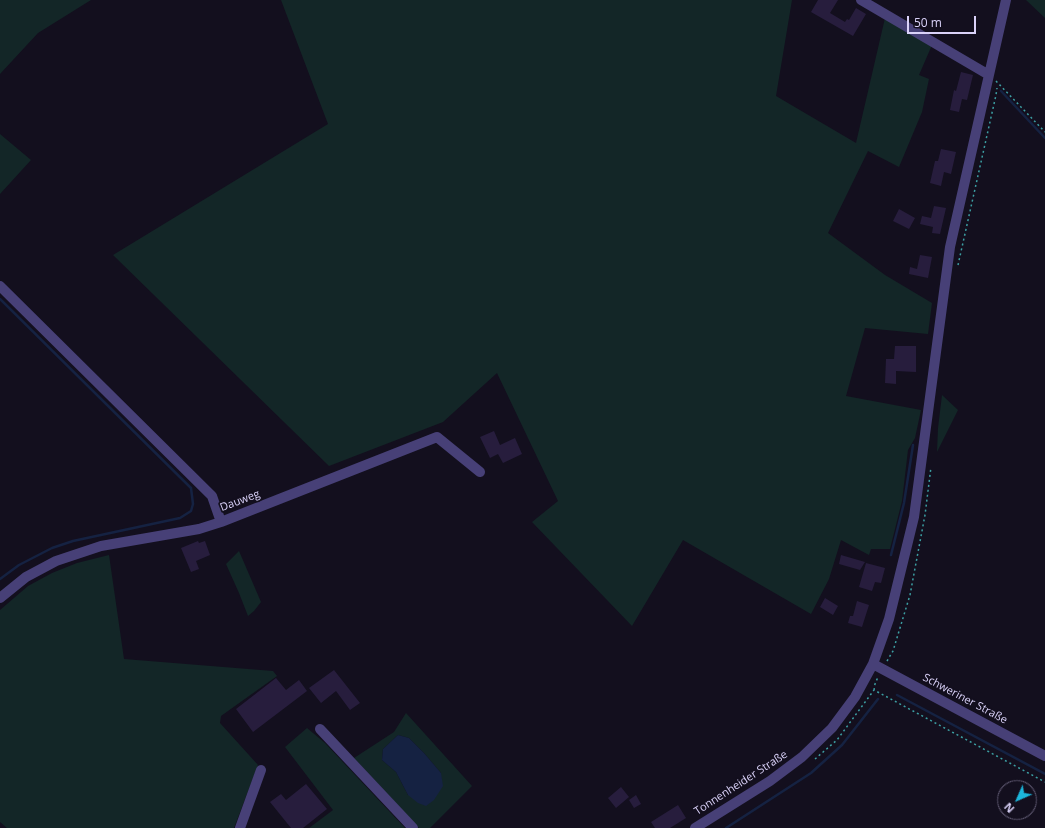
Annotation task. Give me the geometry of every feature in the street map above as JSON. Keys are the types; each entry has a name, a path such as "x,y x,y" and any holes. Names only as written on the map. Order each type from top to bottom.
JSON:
{"street":[{"path":"861,0 989,75"},
{"name":"Tonnenheider Straße","path":"695,828 770,781 802,757 832,728 855,697 873,664 888,619 914,517 950,247 1006,0"},
{"path":"0,286 212,496 221,522"},
{"name":"Dauweg","path":"0,598 26,577 56,561 100,546 199,529 221,522 437,437 480,472"},
{"name":"Schweriner Straße","path":"873,664 1045,756"},
{"path":"320,729 413,828"},
{"path":"240,828 261,770"}],"path":[{"path":"989,75 1003,86 1045,132"},
{"path":"815,759 837,740 874,690 1045,782"}],"green space":[{"path":"0,0 91,0 38,33 0,74"},
{"path":"281,0 792,0 776,96 856,143 885,18 932,45 919,75 929,79 922,112 899,167 868,151 828,233 885,275 932,303 928,334 865,328 846,396 921,410 915,438 908,450 902,501 890,549 871,549 869,555 841,540 829,579 811,614 683,540 632,626 532,522 558,501 497,373 443,422 329,466 113,255 328,124"},
{"path":"1026,0 1045,0 1045,18"},
{"path":"0,134 31,160 0,194"},
{"path":"942,395 958,410 937,452 938,428"},
{"path":"239,551 261,602 248,616 226,564"},
{"path":"109,555 124,659 273,671 277,676 221,716 220,723 258,765 234,828 7,828 0,822 0,610 28,586 52,573 77,563"},
{"path":"406,713 472,786 430,828 419,828 354,758 394,732","holes":["398,735 409,738 441,773 408,795 396,772 382,760 383,749"]},
{"path":"307,728 325,743 405,828 309,828 333,810 285,747"}],"water":[{"path":"398,735 409,738 441,773 443,786 434,800 426,806 418,803 408,795 396,772 382,760 383,749"}],"building":[{"path":"818,0 838,0 830,13 845,22 847,19 849,20 856,8 866,14 853,36 811,12"},
{"path":"961,72 973,75 967,100 962,99 959,112 950,110 954,90 956,91"},
{"path":"941,149 956,152 951,174 944,172 941,186 930,183 935,161 938,161"},
{"path":"934,206 946,208 940,234 932,233 933,227 920,224 922,216 931,218"},
{"path":"899,209 915,218 909,229 893,221"},
{"path":"920,255 932,257 928,278 909,274 910,267 917,269"},
{"path":"895,346 916,346 916,372 896,371 896,384 885,383 886,359 894,359"},
{"path":"494,431 500,445 515,438 522,454 503,463 498,454 490,458 480,437"},
{"path":"198,541 199,543 205,541 210,555 196,561 199,569 191,572 181,548"},
{"path":"841,555 865,562 860,570 839,564"},
{"path":"866,563 885,568 881,583 875,582 872,591 859,587"},
{"path":"825,598 838,606 833,615 820,607"},
{"path":"857,601 869,605 862,627 848,623 850,616 853,616"},
{"path":"334,670 360,703 350,710 336,691 321,703 309,688"},
{"path":"276,678 286,690 299,680 307,691 253,732 236,709"},
{"path":"306,784 327,809 303,828 291,828 270,802 281,794 286,800"},
{"path":"621,787 629,797 616,808 608,798"},
{"path":"636,795 641,804 634,808 629,800"},
{"path":"678,805 686,818 670,828 655,828 651,822"}],"waterway":[{"path":"1001,91 1045,138"},
{"path":"0,299 191,488 193,504 191,511 180,518 73,541 52,548 19,565 0,579"},
{"path":"891,555 904,503 913,445"},
{"path":"897,695 1045,774"},
{"path":"726,828 811,773 842,745 878,699"}]}
